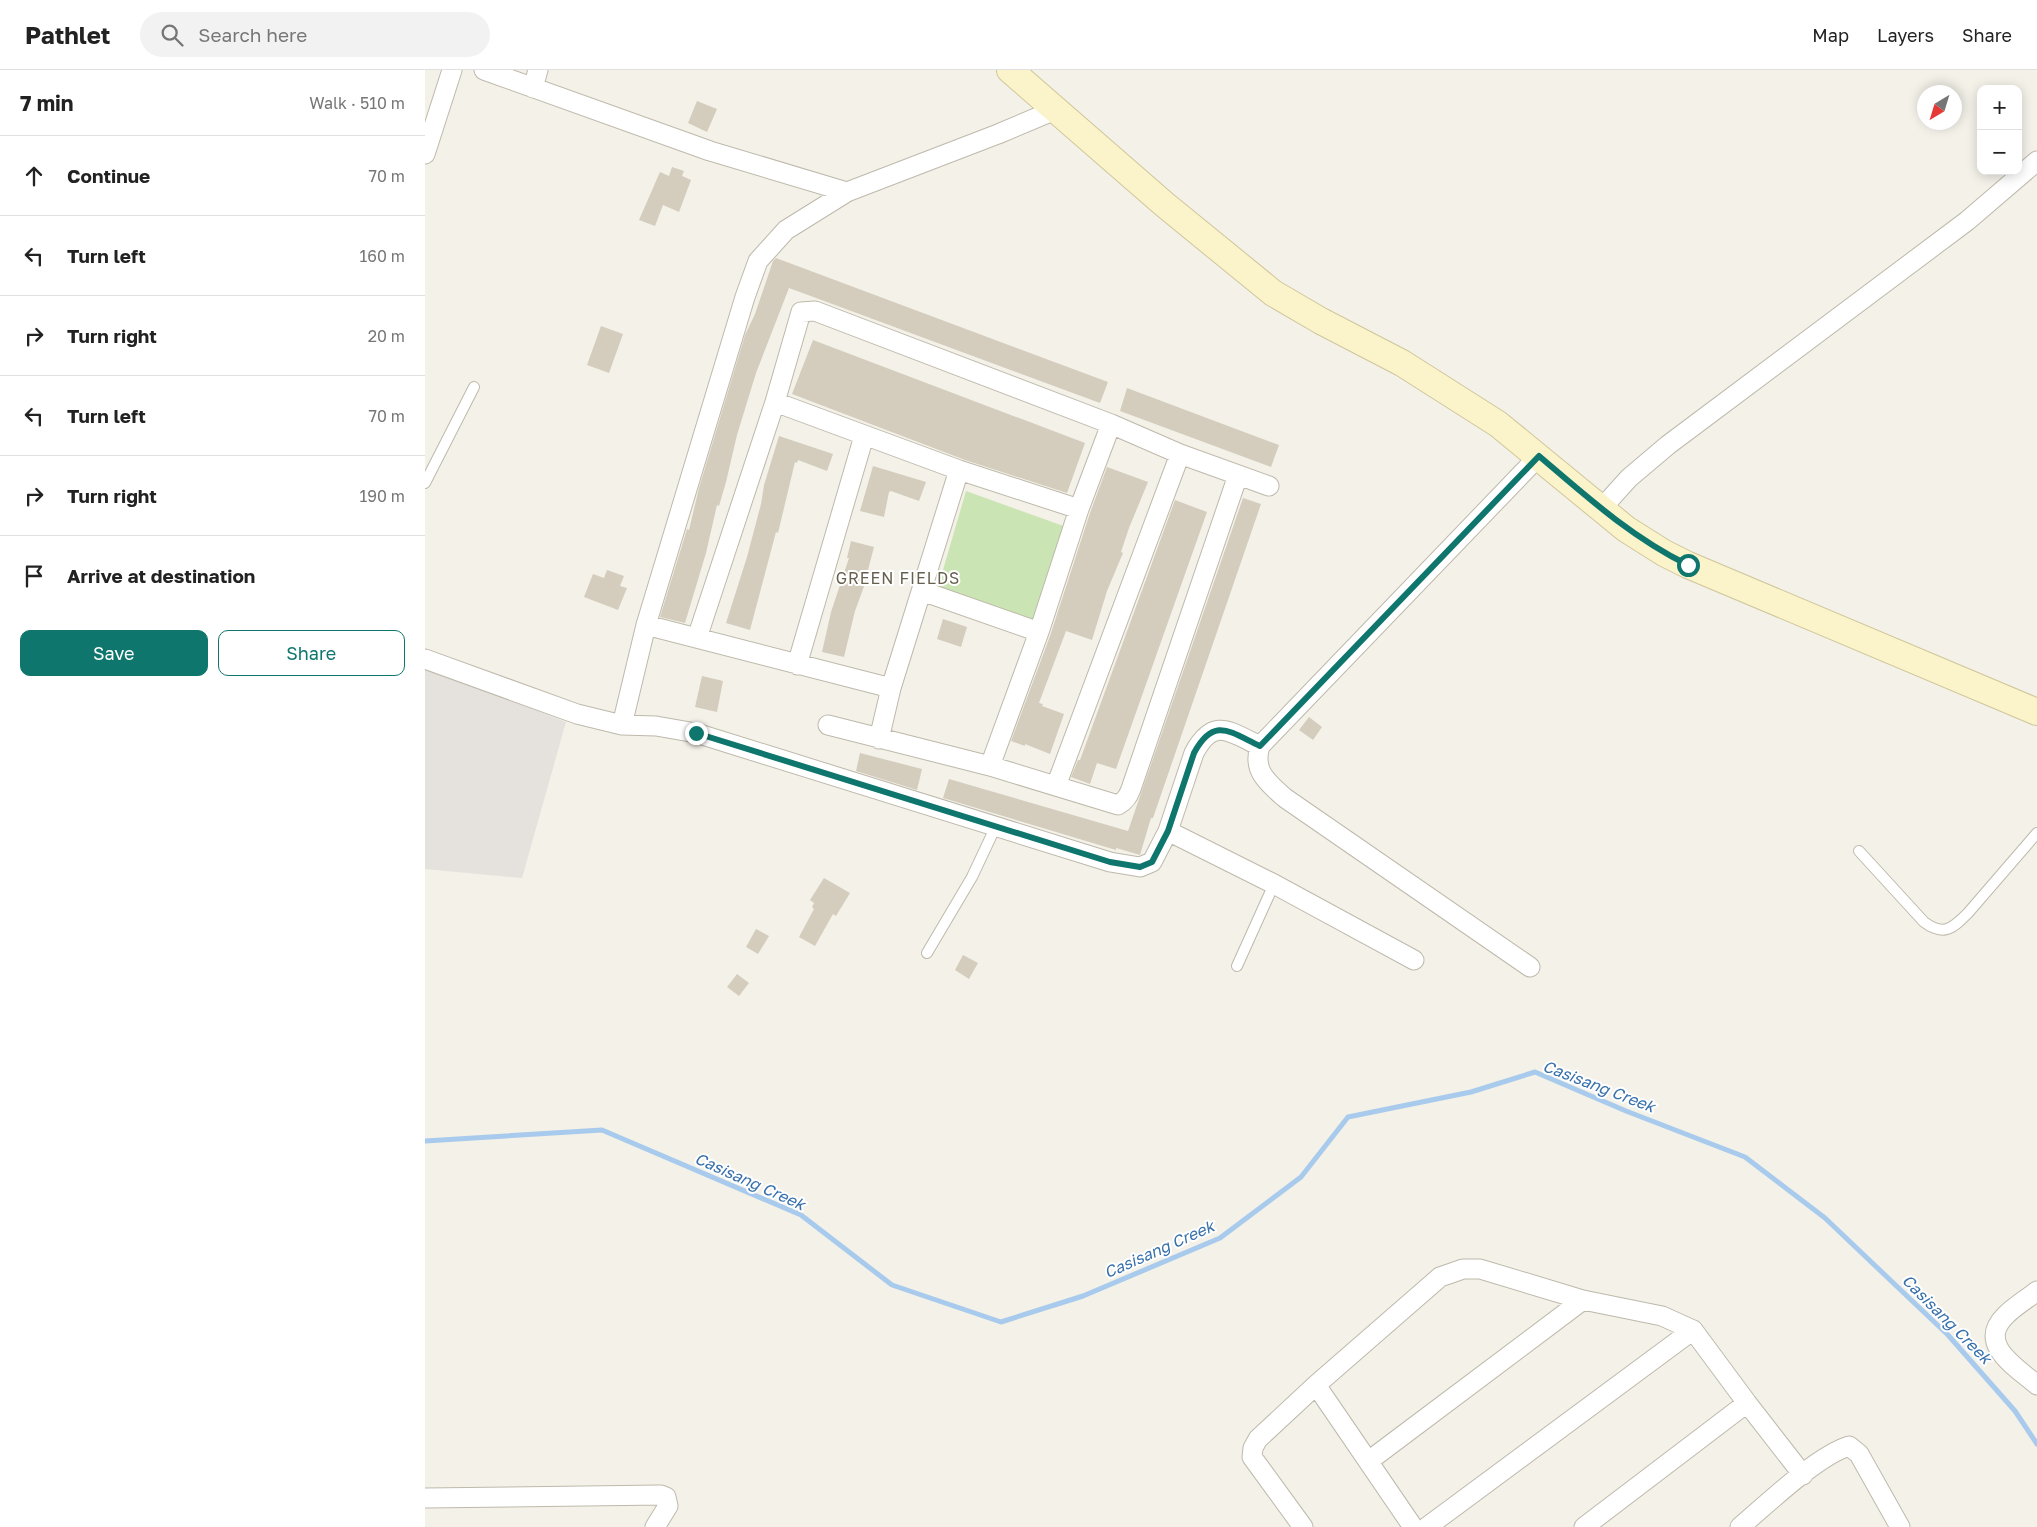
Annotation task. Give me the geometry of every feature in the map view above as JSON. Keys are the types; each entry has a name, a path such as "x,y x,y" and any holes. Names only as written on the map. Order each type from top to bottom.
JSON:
{"street":[{"path":"425,154 452,70"},
{"path":"484,70 536,79 710,150 847,192"},
{"path":"1010,70 1250,276 1273,293 1321,321 1402,363 1498,424 1601,509 1645,542 1688,565 2034,708"},
{"path":"623,725 646,626 745,297 758,262 786,230 847,192 1055,110"},
{"path":"1601,509 1629,478 1668,445 1960,227 2037,161"},
{"path":"697,638 775,402 801,312 815,311 1111,424 1181,454 1269,486"},
{"path":"775,402 959,470 1079,509"},
{"path":"990,766 1039,632 1079,509 1111,424"},
{"path":"797,665 864,436"},
{"path":"1056,786 1181,454"},
{"path":"1530,968 1285,798 1269,783 1256,758 1260,746 1539,456"},
{"path":"879,739 891,688 959,470"},
{"path":"828,725 990,766 1118,805 1127,799 1238,475"},
{"path":"922,591 1039,632"},
{"path":"646,626 891,688"},
{"path":"425,659 577,714 623,725 656,726 696,733 1110,862 1140,867 1152,862 1168,831 1194,753 1207,735 1215,730 1223,729 1260,746"},
{"path":"1168,831 1274,884 1414,960"},
{"path":"1303,1527 1252,1457 1252,1452 1259,1439 1316,1384 1440,1277 1463,1269 1480,1269 1583,1300 1662,1316 1693,1330 1803,1475"},
{"path":"2037,1291 2005,1316 1995,1331 1995,1343 2006,1359 2037,1385"},
{"path":"1369,1460 1583,1300"},
{"path":"1427,1527 1693,1330"},
{"path":"1316,1384 1413,1527"},
{"path":"1584,1527 1747,1403"},
{"path":"1740,1527 1803,1475 1839,1449 1849,1446 1859,1454 1900,1527"},
{"path":"425,1498 661,1495 666,1497 668,1506 655,1527"}],"lane":[{"path":"425,483 474,388"},
{"path":"927,953 972,877 996,826"},
{"path":"1859,851 1924,922 1933,928 1945,930 1955,925 1968,913 2037,833"},
{"path":"1237,966 1274,884"}],"shaded area":[{"path":"425,666 566,722 522,878 425,869"}],"green space":[{"path":"966,491 1069,528 1035,624 938,587"}],"building":[{"path":"697,101 717,109 707,132 688,123"},
{"path":"672,167 684,171 682,176 691,180 679,212 663,205 655,226 639,220 660,172 669,176"},
{"path":"776,258 1108,382 1100,403 789,288 756,373 685,623 660,617 687,529 689,530 699,488 745,335 755,314 773,261"},
{"path":"601,326 623,334 609,373 587,365"},
{"path":"813,340 1085,443 1067,493 965,460 792,394"},
{"path":"1127,388 1279,445 1271,467 1120,411"},
{"path":"779,436 833,454 827,471 798,460 797,463 795,462 778,533 776,532 750,630 726,623 747,557 764,485"},
{"path":"873,466 926,482 919,501 891,491 889,492 884,517 860,511"},
{"path":"1107,467 1148,482 1129,528 1121,552 1123,553 1107,591 1092,640 1066,631 1039,703 1043,704 1042,706 1064,714 1050,754 1025,744 1025,746 1011,741 1050,636"},
{"path":"1243,498 1261,504 1153,818 1151,818 1140,855 1116,848 1116,850 943,798 949,779 1128,831"},
{"path":"1175,500 1207,512 1116,769 1097,763 1090,784 1071,777 1078,760 1080,760"},
{"path":"851,541 874,547 868,570 870,570 855,611 844,657 822,652 831,612 849,558 847,558"},
{"path":"607,570 624,576 620,586 627,588 618,610 584,597 593,574 604,578"},
{"path":"943,619 967,627 961,647 937,639"},
{"path":"702,676 723,681 717,712 695,707"},
{"path":"1309,717 1322,727 1313,740 1299,730"},
{"path":"860,753 922,769 917,790 856,771"},
{"path":"824,878 850,893 836,916 833,914 815,946 799,937 814,909 812,907 814,903 810,900"},
{"path":"756,929 769,936 758,954 746,947"},
{"path":"963,955 978,963 969,979 955,970"},
{"path":"737,974 749,983 739,996 727,987"}],"waterway":[{"name":"Casisang Creek","path":"425,1141 602,1130 801,1215 892,1285 1001,1322 1083,1296 1220,1238 1301,1177 1348,1117 1471,1092 1535,1072 1626,1111 1745,1157 1825,1218 1948,1335 2015,1411 2037,1444"}],"district":[{"name":"GREEN FIELDS","path":"898,578"}],"route":[{"path":"696,733 1042,839 1110,862 1140,867 1147,866 1152,862 1168,831 1194,753 1207,735 1215,730 1223,729 1260,746 1539,456 1625,528 1664,554 1688,565"}]}
